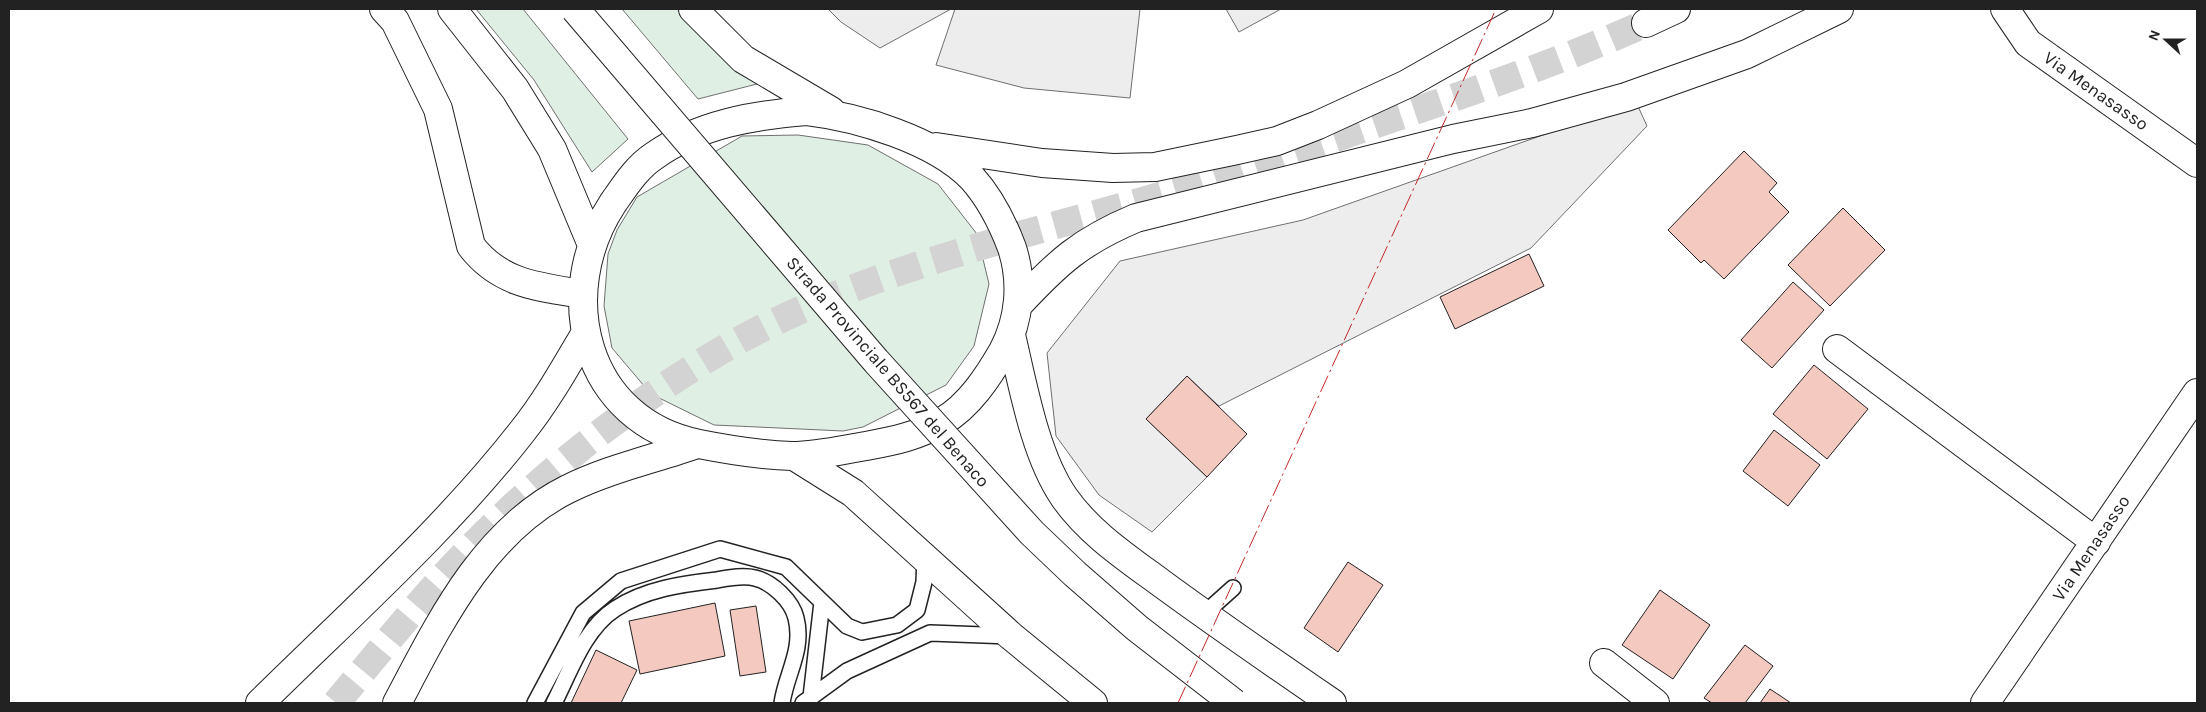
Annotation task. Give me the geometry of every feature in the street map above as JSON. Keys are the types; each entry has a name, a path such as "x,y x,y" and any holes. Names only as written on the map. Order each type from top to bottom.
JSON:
{"main road":[{"path":"384,9 395,21 438,109 471,246 482,260 503,274 529,285 582,294"},
{"path":"452,9 515,89 552,148 592,246"},
{"name":"Strada Provinciale BS567 del Benaco","path":"575,9 876,361 1032,533 1136,628 1234,703"},
{"path":"692,9 743,59 837,114"},
{"path":"925,146 1042,163 1113,168 1155,167 1237,150 1277,140 1318,125 1407,84 1539,9"},
{"path":"1646,23 1676,9"},
{"path":"1018,305 1048,273 1081,245 1106,230 1136,218 1453,139 1532,123 1626,97 1746,54 1839,9"},
{"name":"Via Menasasso","path":"2005,9 2028,43 2197,163"},
{"path":"807,110 837,114 871,124 925,146 955,164 972,179 993,208 1005,230 1016,260 1018,305 1011,336 994,366 979,388 963,406 943,421 892,442 794,456 697,444 662,432 640,419 604,380 592,357 585,334 582,294 592,246 605,215 630,178 653,156 695,134 736,120 807,110"},
{"path":"260,703 394,570 476,485 521,432 554,386 585,334"},
{"path":"1011,336 1028,405 1044,455 1064,497 1088,524 1134,563 1332,703"},
{"path":"1837,349 2096,542"},
{"name":"Via Menasasso","path":"1985,703 2197,393"},
{"path":"397,703 436,630 465,584 505,536 524,520 567,490 612,471 697,444"},
{"path":"794,456 853,493 1011,636 1093,703"},
{"path":"1604,663 1655,703"}],"lane":[{"path":"535,703 583,613 621,581 720,549 786,567 847,626 862,632 897,625 917,610 924,582 925,557"},
{"path":"554,703 592,630 615,609 650,592 686,584 734,578 755,578 779,590 796,618 798,651 783,692 782,703"},
{"path":"1204,614 1233,588"},
{"path":"807,700 822,602"},
{"path":"807,700 847,671 930,632 1011,636"}],"green space":[{"path":"476,9 523,9 628,139 592,172 534,80"},
{"path":"622,9 677,9 711,47 757,84 698,99"},
{"path":"798,135 868,145 938,184 977,234 989,284 974,346 946,385 863,427 843,431 714,425 651,394 612,348 604,306 608,254 617,230 637,197 742,136"}],"shaded area":[{"path":"828,9 951,9 880,48 841,22"},
{"path":"955,9 1140,9 1130,98 1024,88 936,65"},
{"path":"1226,9 1281,9 1239,32"},
{"path":"1636,102 1647,126 1531,248 1219,406 1187,376 1146,419 1207,477 1152,532 1099,495 1056,436 1047,353 1120,261 1303,220"}],"building":[{"path":"1744,151 1777,183 1769,192 1789,212 1724,279 1704,260 1701,263 1668,230"},
{"path":"1843,208 1885,250 1830,306 1788,265"},
{"path":"1529,254 1544,286 1455,329 1440,297"},
{"path":"1793,282 1824,310 1772,368 1741,340"},
{"path":"1814,365 1868,409 1827,459 1773,414"},
{"path":"1187,376 1247,434 1207,477 1146,419"},
{"path":"1774,430 1820,465 1788,506 1743,471"},
{"path":"1348,562 1383,585 1338,652 1304,628"},
{"path":"1660,590 1710,625 1673,679 1622,645"},
{"path":"715,603 725,656 640,674 629,621"},
{"path":"756,606 766,672 740,676 730,610"},
{"path":"1745,645 1773,666 1745,703 1712,703 1704,698"},
{"path":"596,650 637,670 621,703 571,703"},
{"path":"1770,689 1791,703 1760,703"}],"tunnel":[{"path":"336,703 454,565 483,535 544,479 643,401 712,356 763,328 815,304 923,264 1177,191 1238,171 1519,74 1583,50 1646,23"}],"power":[{"path":"1178,703 1496,9"}]}
